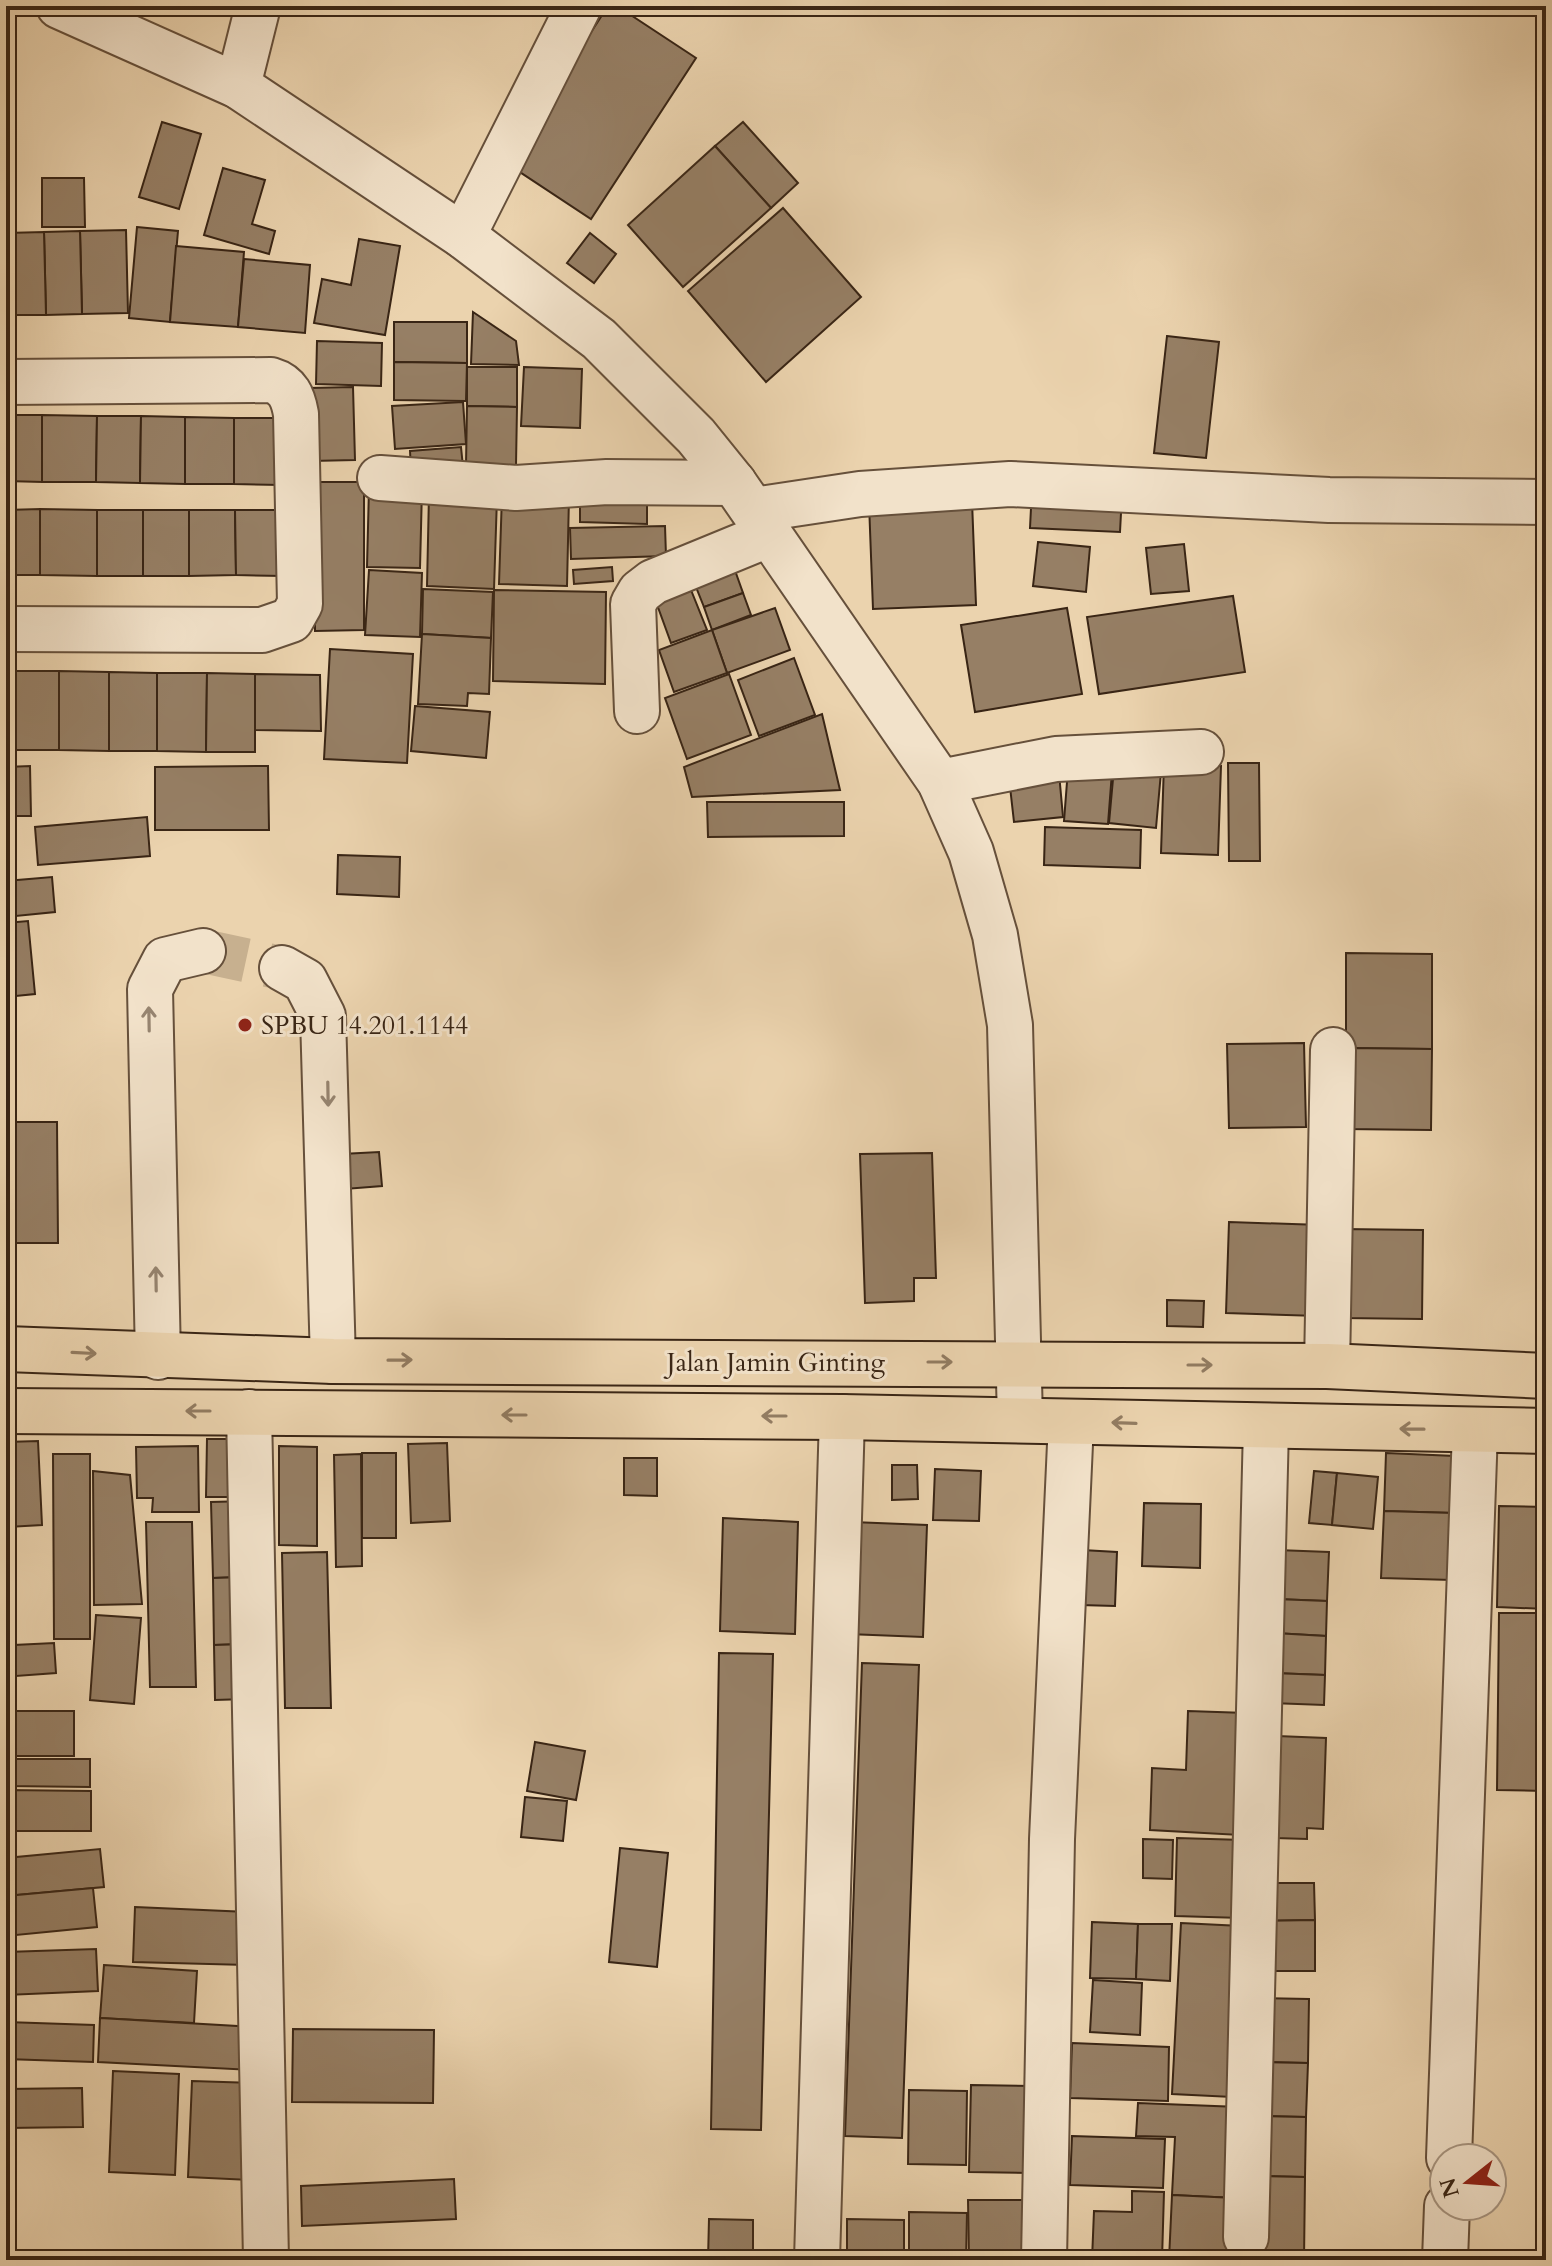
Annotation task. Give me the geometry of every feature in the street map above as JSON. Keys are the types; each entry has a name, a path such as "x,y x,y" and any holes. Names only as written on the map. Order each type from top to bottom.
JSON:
{"highway":[{"name":"Jalan Jamin Ginting","path":"6,1349 158,1357 333,1361 1327,1366 1546,1376"},
{"path":"1071,1422 1079,1365"},
{"name":"Jalan Jamin Ginting","path":"6,1411 842,1417 1546,1431"}],"street":[{"path":"59,6 238,86 463,236 599,339 696,436 752,509 940,782 979,880 995,935 1010,1025 1020,1420"},
{"path":"238,86 258,6"},
{"path":"463,236 579,6"},
{"path":"6,382 271,380 284,386 290,393 296,414 300,604 291,620 262,630 6,629"},
{"path":"380,478 516,488 595,482 752,509 860,494 1010,484 1329,500 1546,502"},
{"path":"637,711 633,604 640,592 752,509"},
{"path":"940,782 1056,759 1201,752"},
{"path":"158,1357 150,989 165,960 203,951"},
{"path":"282,968 305,981 323,1016 333,1361"},
{"path":"1327,1366 1333,1050"},
{"path":"249,1412 266,2260"},
{"path":"817,2260 842,1417"},
{"path":"1044,2260 1052,1839 1071,1422"},
{"path":"1246,2237 1266,1427"},
{"path":"1450,2142 1475,1430"},
{"path":"1445,2260 1446,2222"}],"building":[{"path":"608,6 617,6 696,58 591,219 506,163"},
{"path":"162,122 201,134 179,209 139,197"},
{"path":"743,122 798,183 771,208 715,146"},
{"path":"715,146 771,208 683,287 628,225"},
{"path":"223,168 265,180 252,224 275,231 269,254 204,235"},
{"path":"42,178 84,178 85,227 42,227"},
{"path":"783,208 861,297 766,382 688,291"},
{"path":"137,227 178,231 170,322 129,318"},
{"path":"126,230 128,313 82,314 80,231"},
{"path":"80,231 82,314 46,315 44,232"},
{"path":"44,232 46,315 6,315 6,233"},
{"path":"590,233 616,254 594,283 567,263"},
{"path":"359,239 400,246 385,335 314,323 322,279 351,285"},
{"path":"176,246 244,252 238,327 170,322"},
{"path":"244,259 310,265 305,333 238,327"},
{"path":"473,312 516,341 519,365 471,364"},
{"path":"394,322 467,322 467,363 394,362"},
{"path":"1167,336 1219,342 1206,458 1154,453"},
{"path":"317,341 382,343 381,386 316,384"},
{"path":"394,362 467,363 466,401 394,400"},
{"path":"467,367 517,367 517,407 467,406"},
{"path":"524,367 582,369 580,428 521,426"},
{"path":"353,387 355,460 311,461 309,388"},
{"path":"463,402 466,444 395,449 392,406"},
{"path":"467,406 517,407 516,465 466,465"},
{"path":"6,415 42,415 42,482 6,481"},
{"path":"42,415 97,416 96,482 42,482"},
{"path":"97,416 141,416 140,483 96,482"},
{"path":"141,416 185,417 185,484 140,483"},
{"path":"185,417 234,418 234,484 185,484"},
{"path":"234,418 282,418 281,485 234,484"},
{"path":"461,447 463,467 411,470 410,451"},
{"path":"315,482 364,482 364,630 315,631"},
{"path":"580,483 647,484 647,524 580,522"},
{"path":"369,488 422,489 420,568 367,567"},
{"path":"1032,488 1122,494 1120,532 1030,528"},
{"path":"429,494 497,497 494,589 427,586"},
{"path":"502,495 569,497 567,586 499,584"},
{"path":"972,501 976,605 873,609 869,503"},
{"path":"40,509 97,510 97,576 40,575"},
{"path":"40,509 40,575 6,575 6,510"},
{"path":"97,510 143,510 143,576 97,576"},
{"path":"143,510 189,510 189,576 143,576"},
{"path":"189,510 235,510 236,575 189,576"},
{"path":"235,510 282,510 283,576 236,575"},
{"path":"665,526 666,556 571,559 570,528"},
{"path":"1038,542 1090,547 1086,592 1033,586"},
{"path":"1184,544 1189,591 1151,594 1146,548"},
{"path":"732,562 743,593 704,607 692,577"},
{"path":"612,567 613,581 574,584 573,570"},
{"path":"369,570 422,573 420,637 365,635"},
{"path":"689,585 707,630 671,643 655,599"},
{"path":"423,589 493,592 491,638 422,634"},
{"path":"494,590 606,592 605,684 493,681"},
{"path":"743,593 751,615 712,630 704,607"},
{"path":"1233,596 1245,672 1099,694 1087,617"},
{"path":"775,608 790,650 727,673 712,630"},
{"path":"1067,608 1082,694 975,712 961,625"},
{"path":"712,630 727,673 674,692 659,650"},
{"path":"422,634 491,638 489,694 468,693 467,706 418,704"},
{"path":"330,649 413,654 407,763 324,759"},
{"path":"794,658 815,715 759,736 738,680"},
{"path":"6,671 13,671 12,750 6,750"},
{"path":"13,671 59,671 59,750 12,750"},
{"path":"59,671 109,672 109,751 59,750"},
{"path":"109,672 157,673 157,751 109,751"},
{"path":"157,673 207,673 206,752 157,751"},
{"path":"207,673 255,674 255,752 206,752"},
{"path":"255,674 320,675 321,731 255,730"},
{"path":"729,674 751,735 687,759 665,698"},
{"path":"415,706 490,712 486,758 411,751"},
{"path":"822,714 840,790 692,797 684,767"},
{"path":"1228,763 1259,763 1260,861 1229,861"},
{"path":"1164,764 1221,766 1218,855 1161,853"},
{"path":"30,766 31,816 6,816 6,767"},
{"path":"268,766 269,830 155,830 155,767"},
{"path":"1114,768 1161,772 1156,828 1109,823"},
{"path":"1068,769 1112,772 1108,824 1064,821"},
{"path":"1059,773 1063,817 1014,822 1009,778"},
{"path":"707,802 844,802 844,836 708,837"},
{"path":"147,817 150,856 38,865 35,827"},
{"path":"1045,827 1141,830 1140,868 1044,865"},
{"path":"338,855 400,857 399,897 337,894"},
{"path":"52,877 55,912 6,917 6,881"},
{"path":"28,921 35,994 6,997 6,923"},
{"path":"1346,953 1432,954 1432,1049 1346,1048"},
{"path":"1304,1043 1306,1127 1229,1128 1227,1044"},
{"path":"1346,1048 1432,1049 1431,1130 1345,1129"},
{"path":"6,1122 57,1122 58,1243 6,1243"},
{"path":"379,1152 382,1186 345,1189 342,1154"},
{"path":"932,1153 936,1278 914,1278 914,1301 865,1303 860,1154"},
{"path":"1229,1222 1321,1225 1318,1316 1226,1313"},
{"path":"1343,1229 1423,1230 1422,1319 1342,1318"},
{"path":"1167,1300 1204,1301 1203,1327 1167,1326"},
{"path":"207,1439 242,1439 241,1497 206,1497"},
{"path":"38,1441 42,1525 8,1527 6,1442"},
{"path":"447,1443 450,1521 411,1523 408,1444"},
{"path":"198,1446 199,1512 152,1512 153,1498 137,1498 136,1447"},
{"path":"279,1446 317,1447 317,1546 279,1545"},
{"path":"362,1453 396,1453 396,1538 362,1538"},
{"path":"1386,1453 1455,1456 1454,1513 1384,1511"},
{"path":"53,1454 90,1454 90,1639 54,1639"},
{"path":"361,1454 362,1566 336,1567 334,1455"},
{"path":"624,1458 657,1458 657,1496 624,1495"},
{"path":"892,1465 917,1465 918,1499 892,1500"},
{"path":"935,1469 981,1471 979,1521 933,1520"},
{"path":"93,1471 130,1475 142,1604 94,1605"},
{"path":"1314,1471 1337,1473 1332,1525 1309,1523"},
{"path":"1337,1473 1378,1477 1373,1529 1332,1525"},
{"path":"248,1501 243,1577 213,1578 211,1502"},
{"path":"1144,1503 1201,1504 1200,1568 1142,1566"},
{"path":"1499,1506 1546,1507 1546,1609 1497,1607"},
{"path":"1384,1511 1454,1513 1452,1580 1381,1578"},
{"path":"723,1518 798,1522 795,1634 720,1631"},
{"path":"146,1522 192,1522 196,1687 150,1687"},
{"path":"852,1522 927,1525 923,1637 848,1634"},
{"path":"6,1550 10,1550 10,1593 6,1593"},
{"path":"1082,1550 1117,1552 1115,1606 1080,1605"},
{"path":"1277,1550 1329,1552 1327,1601 1275,1599"},
{"path":"327,1552 331,1708 285,1708 282,1553"},
{"path":"243,1577 245,1644 214,1645 213,1578"},
{"path":"1275,1599 1327,1601 1326,1636 1274,1633"},
{"path":"1499,1613 1546,1613 1544,1791 1497,1790"},
{"path":"96,1615 141,1618 134,1704 90,1700"},
{"path":"1274,1633 1326,1636 1325,1675 1272,1673"},
{"path":"54,1643 56,1673 16,1676 14,1645"},
{"path":"245,1644 246,1699 215,1700 214,1645"},
{"path":"6,1647 9,1647 11,1707 6,1708"},
{"path":"719,1653 773,1654 761,2130 711,2129"},
{"path":"862,1663 919,1665 902,2138 845,2136"},
{"path":"1272,1673 1325,1675 1324,1705 1271,1703"},
{"path":"6,1711 74,1711 74,1756 6,1756"},
{"path":"1188,1711 1246,1713 1240,1835 1150,1830 1152,1768 1186,1770"},
{"path":"1277,1736 1326,1738 1323,1829 1307,1828 1307,1839 1275,1838"},
{"path":"535,1742 585,1751 576,1800 527,1791"},
{"path":"6,1759 90,1759 90,1787 6,1786"},
{"path":"6,1790 91,1791 91,1831 6,1831"},
{"path":"525,1797 567,1801 563,1841 521,1837"},
{"path":"1177,1838 1243,1840 1242,1918 1175,1916"},
{"path":"1143,1839 1173,1840 1172,1879 1143,1878"},
{"path":"620,1848 668,1853 657,1967 609,1962"},
{"path":"100,1849 104,1887 6,1896 6,1858"},
{"path":"1259,1883 1314,1883 1315,1920 1259,1921"},
{"path":"93,1888 97,1927 6,1936 6,1896"},
{"path":"135,1907 248,1912 247,1965 133,1962"},
{"path":"1315,1920 1315,1971 1259,1971 1259,1921"},
{"path":"1092,1922 1138,1924 1136,1979 1090,1978"},
{"path":"1181,1923 1241,1926 1232,2097 1172,2094"},
{"path":"1138,1924 1172,1924 1170,1981 1136,1979"},
{"path":"96,1949 98,1991 6,1995 6,1952"},
{"path":"104,1965 197,1971 194,2023 100,2018"},
{"path":"1093,1980 1142,1983 1140,2035 1090,2032"},
{"path":"1257,1998 1309,1999 1308,2063 1255,2062"},
{"path":"100,2018 254,2027 252,2070 98,2062"},
{"path":"6,2022 94,2025 93,2062 6,2059"},
{"path":"293,2029 434,2030 433,2103 292,2102"},
{"path":"1072,2043 1169,2047 1168,2101 1070,2098"},
{"path":"1255,2062 1308,2063 1306,2117 1255,2116"},
{"path":"113,2071 179,2074 175,2175 109,2172"},
{"path":"192,2081 254,2083 250,2180 188,2177"},
{"path":"971,2085 1032,2086 1031,2173 969,2172"},
{"path":"82,2088 83,2127 6,2128 6,2089"},
{"path":"909,2090 967,2091 966,2165 908,2164"},
{"path":"1138,2103 1239,2107 1235,2198 1172,2195 1175,2137 1136,2136"},
{"path":"1255,2116 1306,2117 1305,2177 1253,2176"},
{"path":"1072,2136 1165,2139 1163,2188 1070,2185"},
{"path":"1253,2176 1305,2177 1304,2260 1252,2259"},
{"path":"454,2179 456,2219 302,2226 301,2186"},
{"path":"1132,2191 1164,2192 1162,2260 1092,2260 1094,2211 1132,2212"},
{"path":"1172,2195 1235,2198 1232,2260 1169,2260"},
{"path":"968,2200 1024,2200 1024,2260 969,2260"},
{"path":"909,2212 967,2213 966,2260 909,2260"},
{"path":"709,2219 753,2220 753,2260 708,2260"},
{"path":"847,2219 904,2220 904,2260 847,2260"},
{"path":"418,2251 418,2260 304,2260 303,2254"},
{"path":"1316,2256 1415,2256 1415,2260 1316,2260"}],"tunnel":[{"path":"203,951 282,968"}],"place":[{"name":"SPBU 14.201.1144","path":"245,1025"}]}
